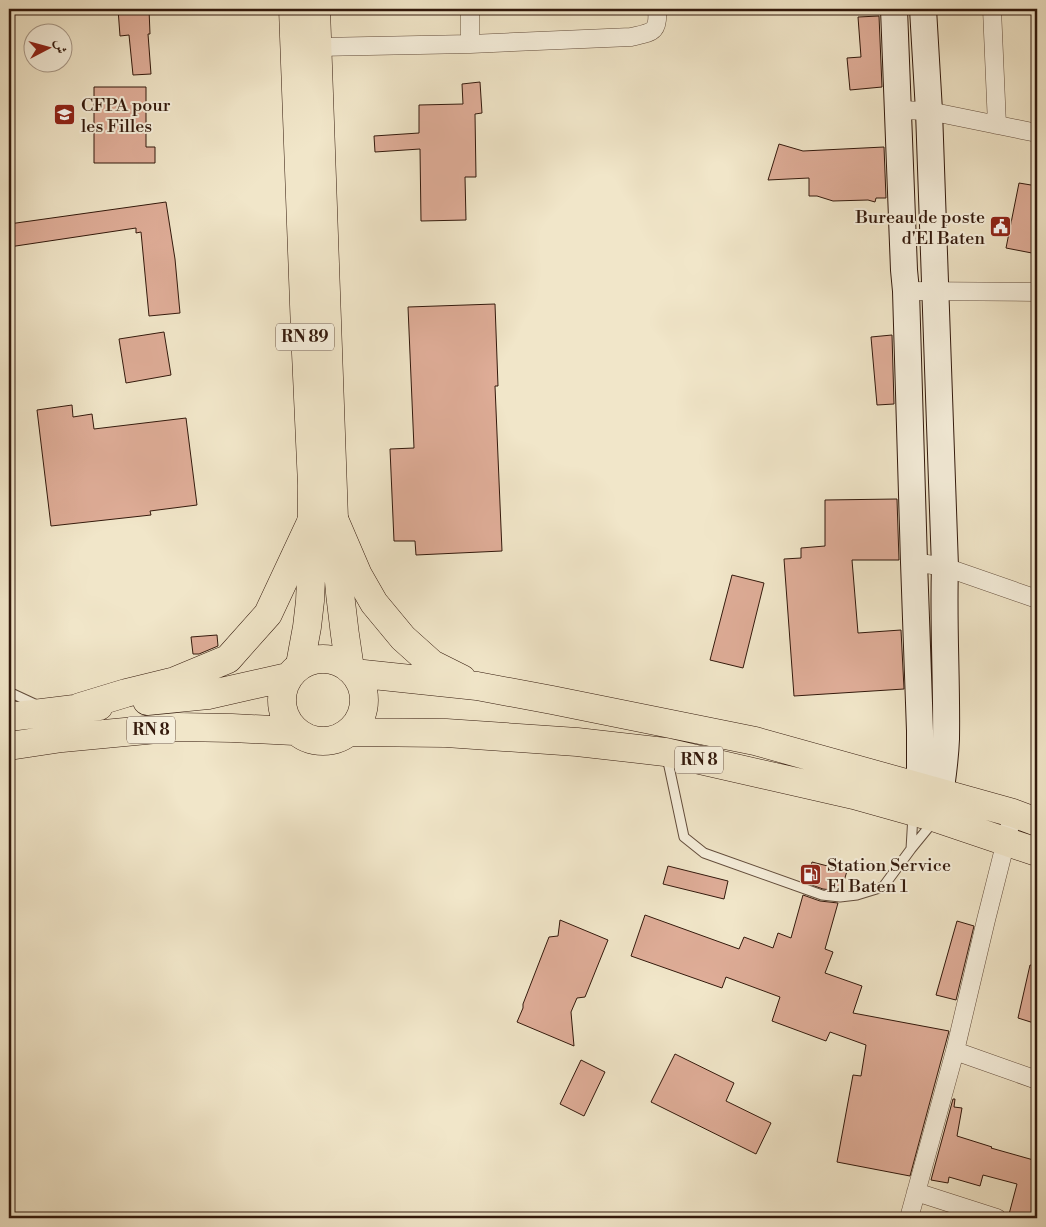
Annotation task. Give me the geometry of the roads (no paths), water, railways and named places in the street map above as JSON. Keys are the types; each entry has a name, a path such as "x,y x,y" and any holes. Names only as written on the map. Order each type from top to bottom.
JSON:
{"main road":[{"name":"RN 89","path":"293,9 312,485 323,519 307,627 294,671"},
{"path":"316,9 323,519 338,573 342,612 352,671"},
{"path":"323,519 374,602 404,638 432,664 477,686"},
{"path":"80,707 175,681 228,659 268,614 323,519"},
{"path":"314,659 329,659 343,664 352,671 361,684 364,710 350,732 337,740 322,742 307,739 294,731 288,724 284,714 282,695 284,686 294,671 314,659"},
{"name":"RN 8","path":"9,717 80,707 208,695 294,671"},
{"name":"RN 8","path":"352,671 477,686 755,741 927,802 1007,841 1037,852"},
{"name":"RN 8","path":"9,746 62,738 178,727 294,731"},
{"name":"RN 8","path":"350,732 446,733 577,742 665,752 854,795 927,802 979,804 1025,818"}],"street":[{"path":"470,9 470,44"},
{"path":"318,47 470,44 631,37 654,30 658,21 658,9"},
{"path":"894,9 906,291 920,731 927,802"},
{"path":"923,9 929,111 945,567 946,740 927,802"},
{"path":"992,9 997,125"},
{"path":"898,110 929,111 1037,133"},
{"path":"906,291 1037,292"},
{"path":"914,562 945,567 1037,599"},
{"path":"909,1218 955,1051 1007,841 1025,818"},
{"path":"955,1051 1037,1080"},
{"path":"916,1192 997,1218"}],"lane":[{"path":"9,692 51,711"},
{"path":"665,752 684,837 704,853 822,895 840,897 857,895 883,888 910,849 927,802"},
{"path":"910,849 927,802"}],"place":[{"name":"CFPA pour les Filles","path":"65,115"},
{"name":"Bureau de poste d'El Baten","path":"1001,227"},
{"name":"Station Service El Baten 1","path":"811,875"}]}
